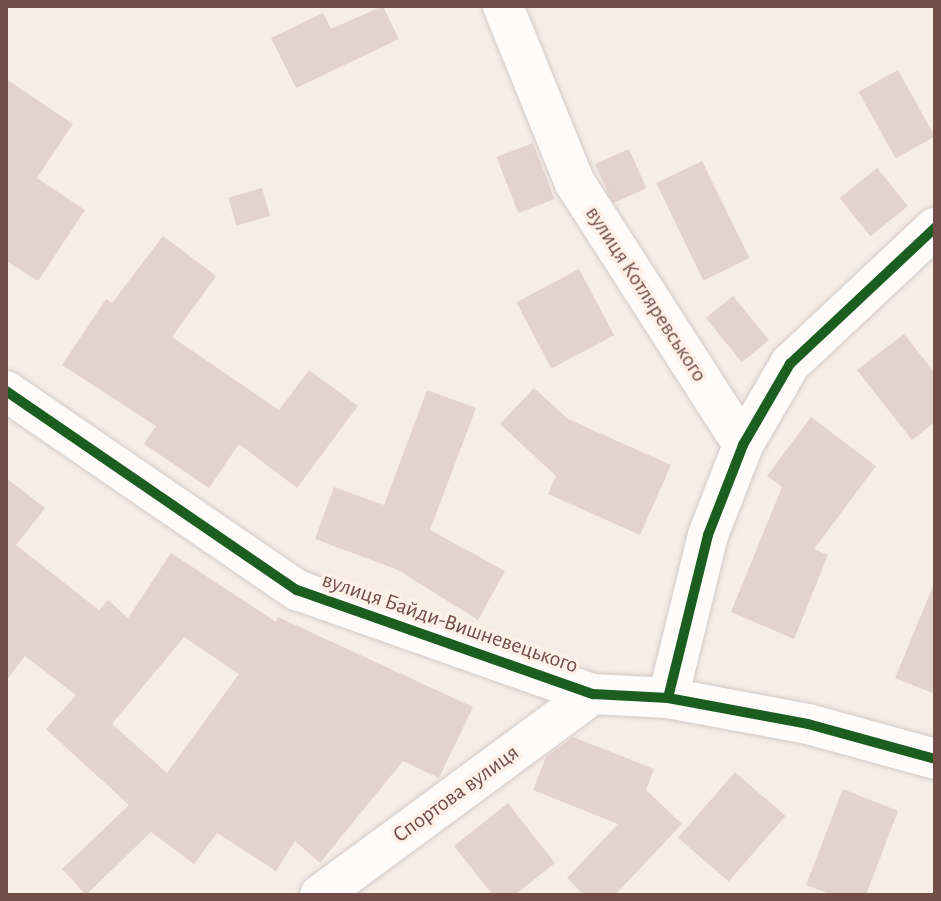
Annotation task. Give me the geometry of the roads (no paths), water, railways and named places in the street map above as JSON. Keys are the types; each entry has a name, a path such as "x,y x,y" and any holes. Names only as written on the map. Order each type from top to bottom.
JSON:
{"street":[{"name":"вулиця Котляревського","path":"503,6 575,183 743,445"},
{"path":"668,698 708,535 743,445 790,364 935,228"},
{"name":"вулиця Байди-Вишневецького","path":"6,391 297,590 593,694 668,698 808,724 935,759"},
{"name":"Спортова вулиця","path":"320,895 593,694"}]}
